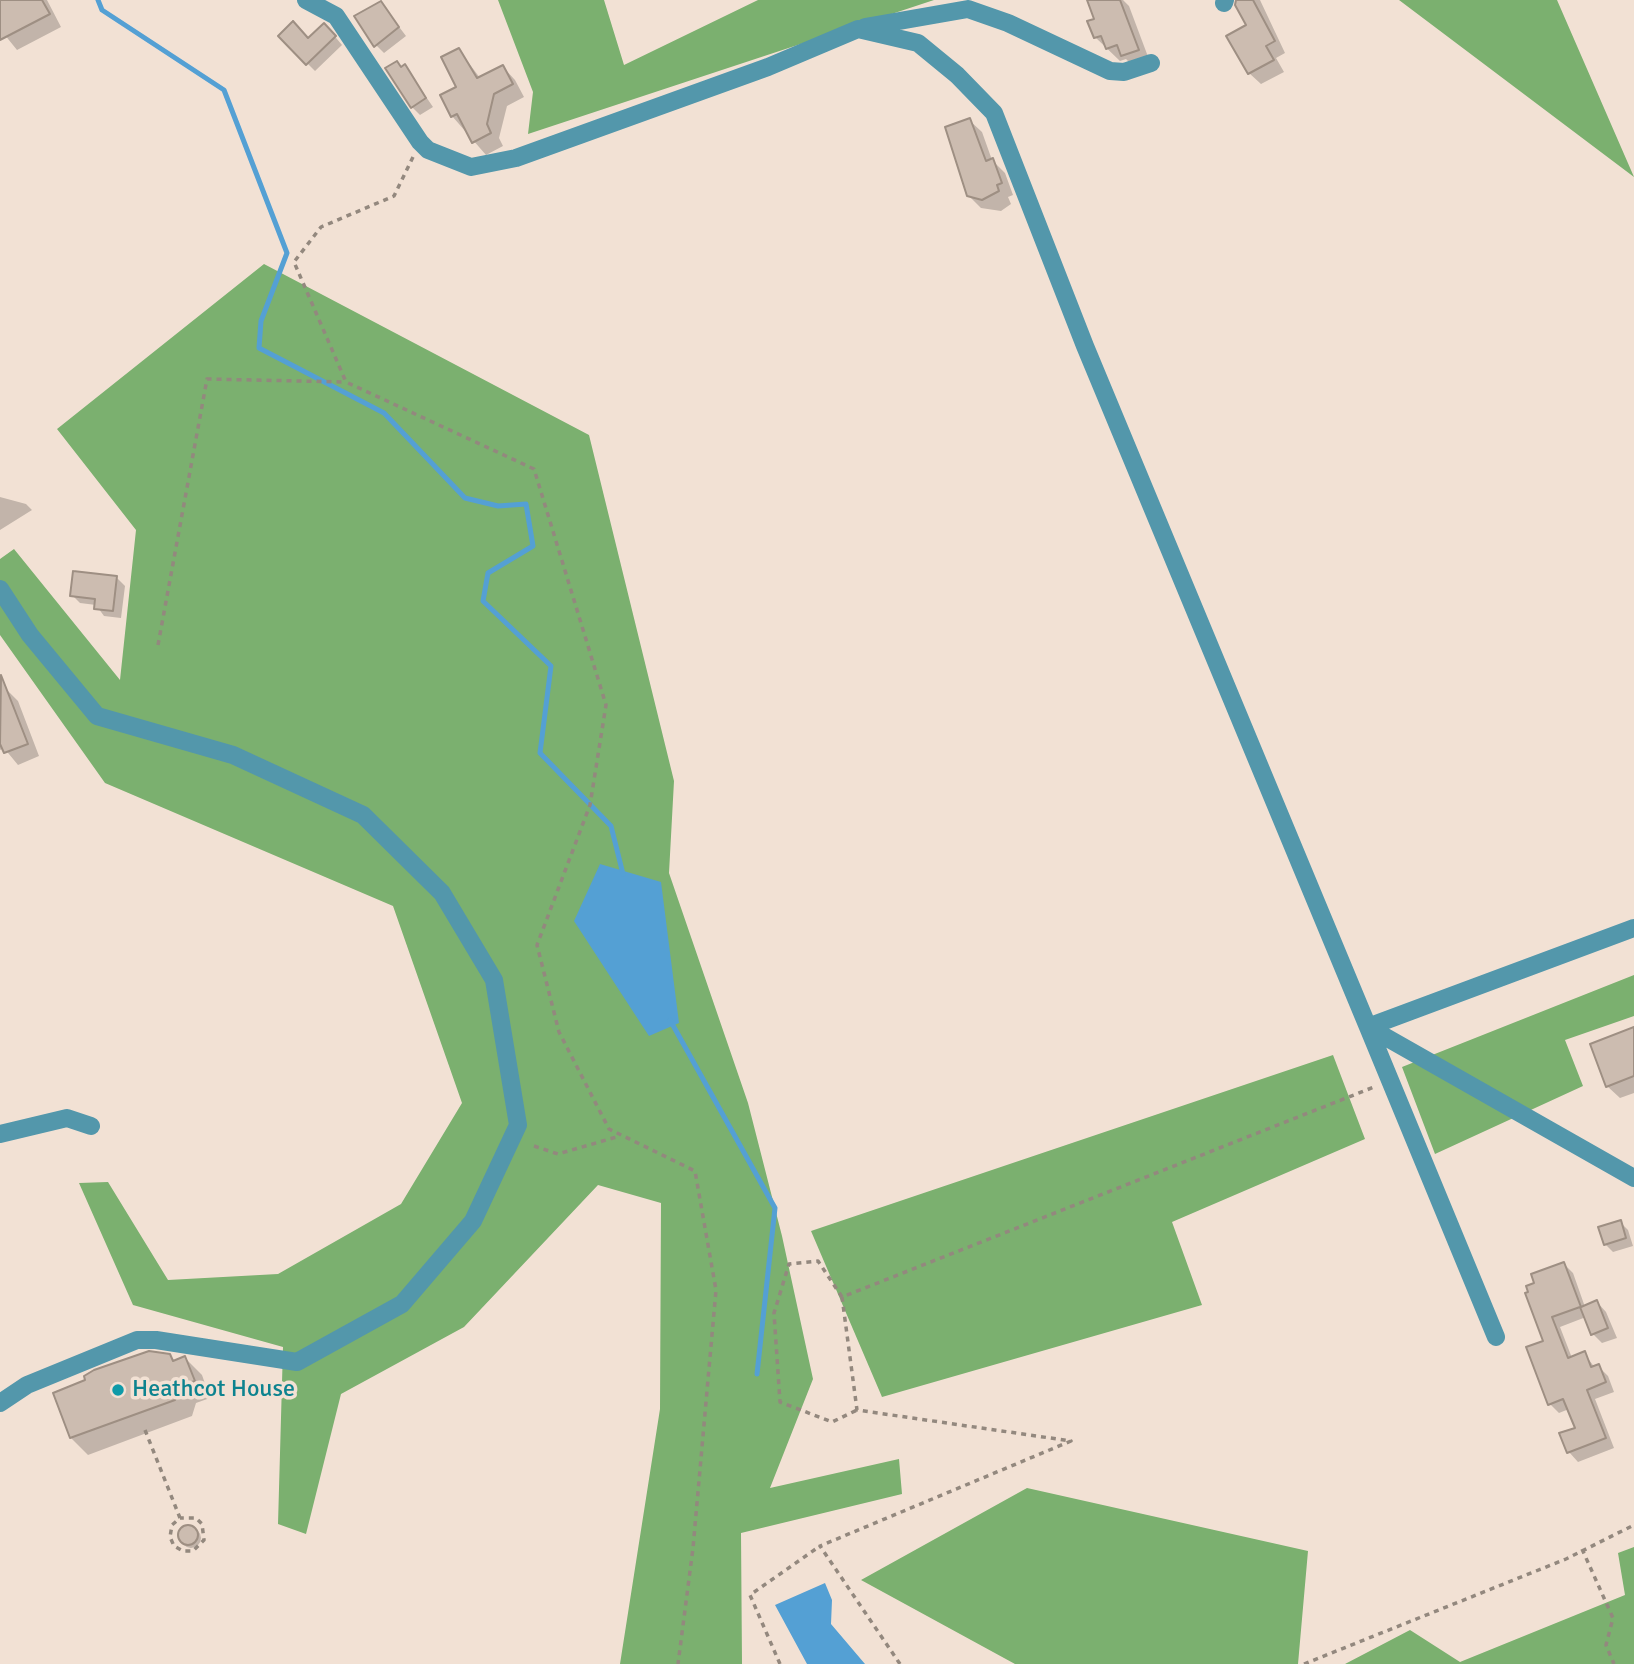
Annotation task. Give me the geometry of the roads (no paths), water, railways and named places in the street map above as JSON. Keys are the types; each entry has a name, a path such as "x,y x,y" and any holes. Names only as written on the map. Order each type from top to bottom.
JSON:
{"street":[{"path":"306,0 336,16 394,108 420,142 428,150 471,167 516,158 768,67 858,29 960,8 985,0"},
{"path":"960,8 1008,23 1110,71 1124,72 1151,63"},
{"path":"858,29 918,44 957,75 994,113 1085,346 1496,1337"},
{"path":"0,589 30,635 97,716 233,755 363,814 442,893 494,980 518,1125 473,1221 402,1304 297,1362 156,1339 136,1340 27,1385 0,1403"},
{"path":"1368,1027 1634,929"},
{"path":"1368,1027 1634,1178"},
{"path":"0,1134 67,1118 92,1126"}],"water":[{"path":"600,864 661,882 679,1023 649,1036 574,921"},
{"path":"825,1583 832,1600 831,1624 865,1664 807,1664 775,1605"}],"waterway":[{"path":"98,0 102,10 224,90 287,253 261,321 259,348 384,413 465,498 498,506 526,504 533,546 488,573 483,601 551,666 540,753 611,826 623,874"},
{"path":"670,1020 775,1208 757,1374"}],"place":[{"name":"Heathcot House","path":"118,1390"}]}
